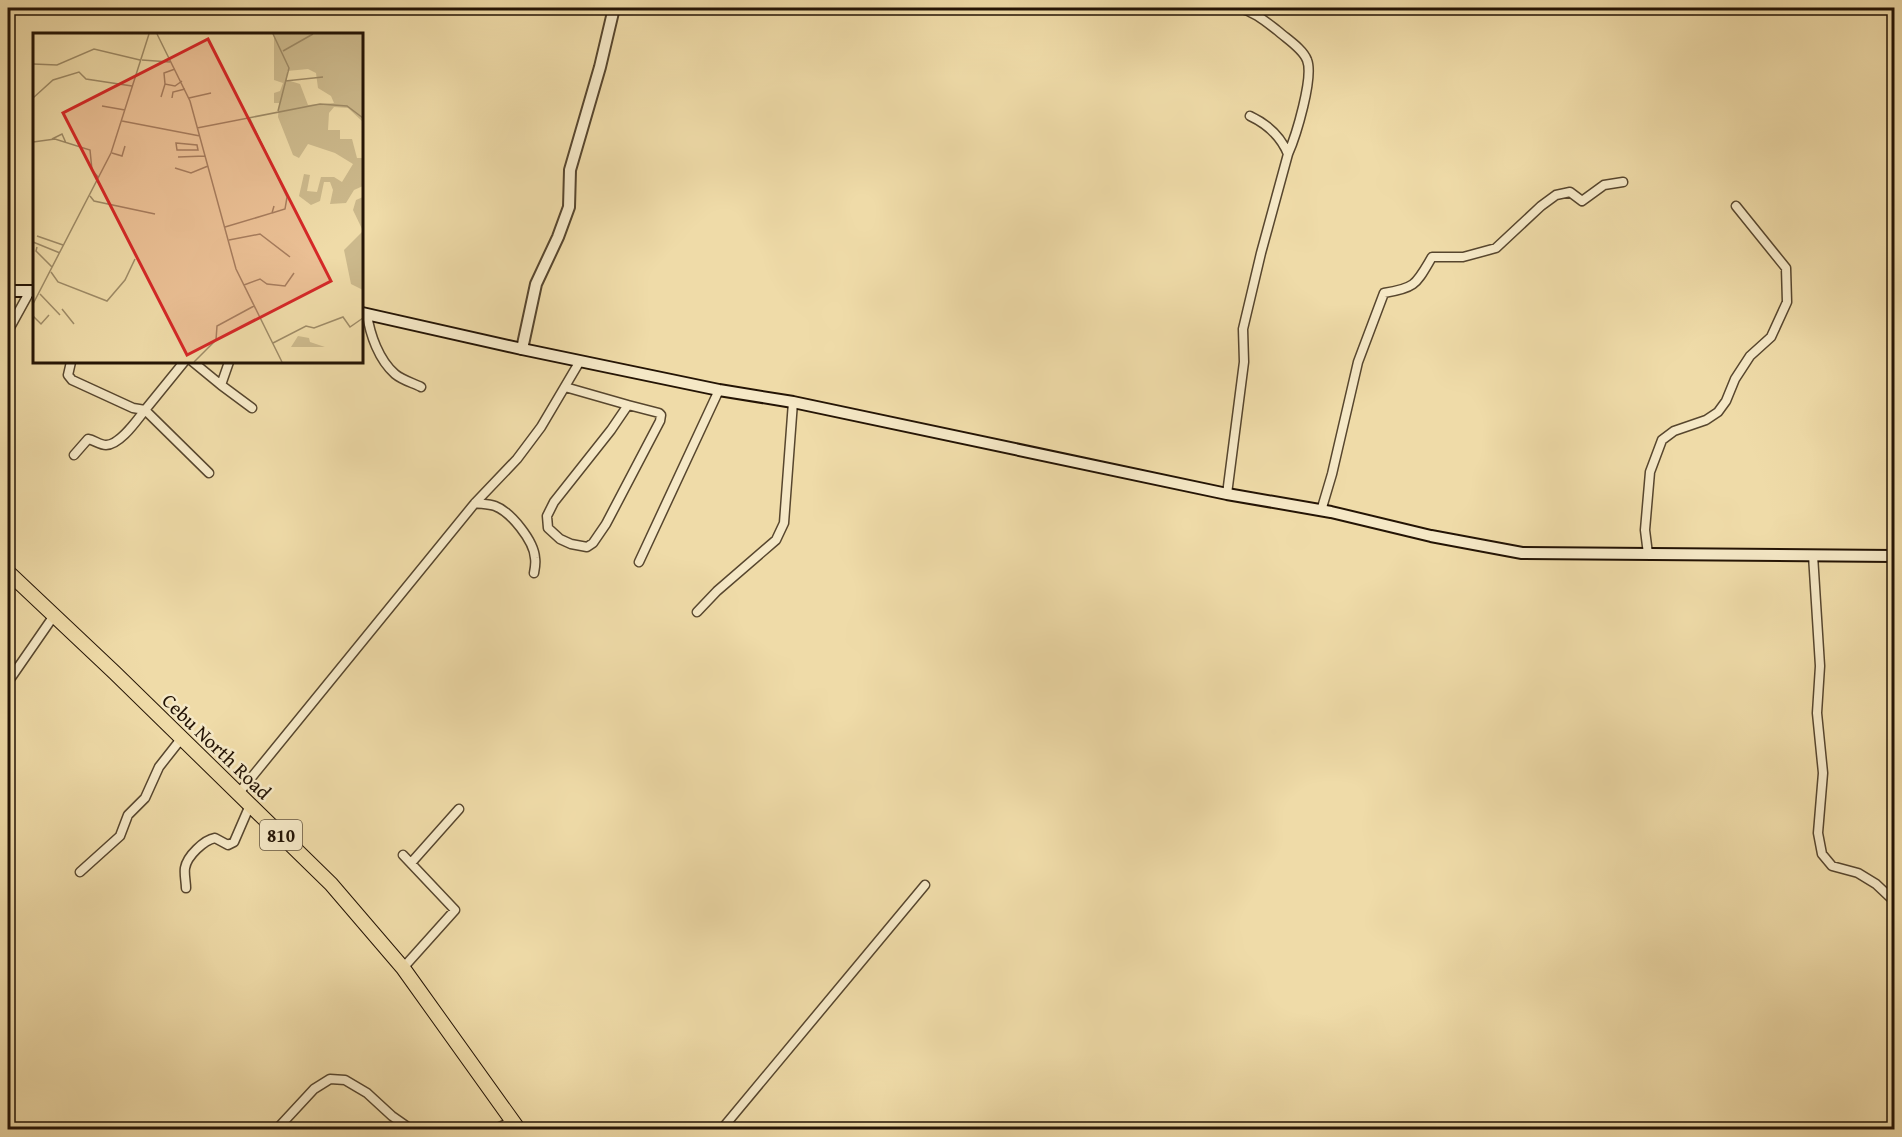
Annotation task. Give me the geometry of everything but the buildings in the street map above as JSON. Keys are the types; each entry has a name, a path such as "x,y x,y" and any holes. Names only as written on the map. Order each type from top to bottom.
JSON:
{"highway":[{"name":"Cebu North Road","path":"8,572 331,884 403,968 516,1125"}],"main road":[{"path":"522,349 536,284 569,207 570,170 600,67 614,8"},
{"path":"8,291 32,291"},
{"path":"364,313 719,390 793,402 1227,494 1321,511 1431,536 1521,553 1894,556"}],"street":[{"path":"1227,494 1244,362 1243,329 1288,154 1298,131 1310,74 1306,58 1261,17 1251,10 1239,8"},
{"path":"1250,116 1261,121 1282,141 1288,154"},
{"path":"1321,511 1358,362 1384,293 1408,290 1421,277 1432,257 1463,257 1496,248 1556,195 1570,192 1582,201 1604,185 1623,182"},
{"path":"1648,554 1645,530 1650,472 1662,440 1674,431 1706,420 1718,412 1750,356 1771,337 1787,302 1786,268 1736,206"},
{"path":"8,331 32,291"},
{"path":"364,313 385,363 397,376 421,387"},
{"path":"238,794 475,503 517,459 542,427 580,361"},
{"path":"71,363 68,375 72,380 133,408 145,410 209,473"},
{"path":"74,455 88,440 106,445 122,438 183,363"},
{"path":"195,363 252,408"},
{"path":"221,385 229,363"},
{"path":"565,387 659,413 661,415 660,421 606,524 593,543 587,547 571,544 560,539 548,528 547,516 554,502 628,405"},
{"path":"639,562 719,390"},
{"path":"697,612 717,591 776,540 781,532 784,523 793,402"},
{"path":"475,503 495,506 507,514 524,532 533,547 534,573"},
{"path":"1813,555 1820,666 1817,712 1823,773 1818,833 1822,854 1832,866 1858,873 1876,884 1894,901"},
{"path":"8,682 53,617"},
{"path":"80,872 120,836 128,815 145,798 159,767 181,739"},
{"path":"186,888 185,867 189,859 207,840 215,838 228,845 234,842 250,805"},
{"path":"411,863 459,809"},
{"path":"403,855 455,910 403,968"},
{"path":"722,1130 925,885"},
{"path":"276,1130 315,1089 330,1079 345,1080 368,1093 392,1116 412,1130"},
{"path":"494,1130 516,1125"}]}
